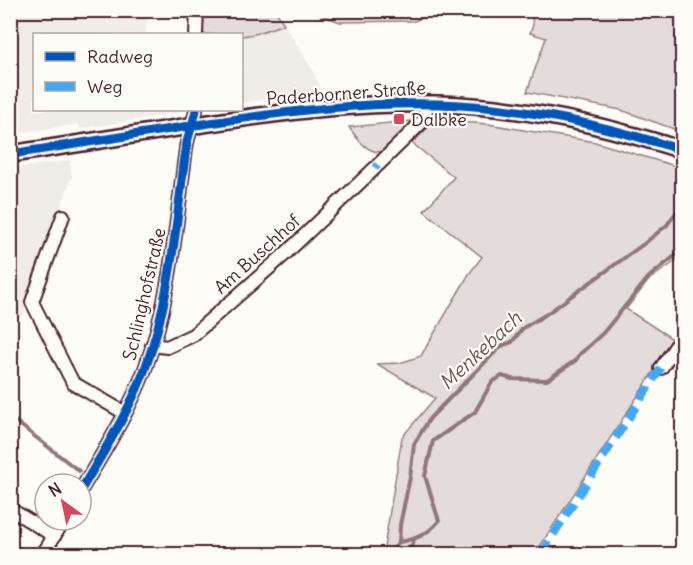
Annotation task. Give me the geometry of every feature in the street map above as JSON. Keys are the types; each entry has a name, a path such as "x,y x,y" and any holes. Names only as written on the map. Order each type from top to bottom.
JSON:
{"main road":[{"name":"Paderborner Straße","path":"10,154 335,107 427,104 496,108 556,118 682,150"}],"street":[{"path":"196,33 197,10"},
{"name":"Am Buschhof","path":"152,345 167,347 193,335 284,255 424,120 427,104"},
{"name":"Schlinghofstraße","path":"91,472 125,413 141,379 152,345 180,210 186,149 196,111"},
{"path":"63,216 32,302 73,383 125,413"},
{"path":"661,368 682,337"},
{"path":"10,509 54,536"},
{"path":"43,555 56,532"}],"shaded area":[{"path":"11,10 148,11 145,33 33,33 33,111 180,111 80,129 79,124 11,134"},
{"path":"202,11 276,11 284,24 243,36 243,33 202,33"},
{"path":"315,11 435,11 429,16 414,21 340,22"},
{"path":"531,11 682,11 682,132 621,110 527,92 546,38 530,33 533,25"},
{"path":"284,24 313,71 322,92 243,103 243,36"},
{"path":"410,121 410,127 385,151 379,152 364,145 349,127"},
{"path":"444,121 488,124 595,142 682,168 682,254 650,279 626,309 674,340 535,554 383,554 402,437 435,398 377,364 400,363 421,356 469,274 482,257 424,211 454,177 412,143 430,126"},
{"path":"70,160 72,176 24,313 11,328 11,169"}],"waterway":[{"name":"Menkebach","path":"678,174 678,184 682,194"},
{"name":"Menkebach","path":"399,542 414,444 430,418 501,346 512,342 523,328 545,315 645,243 667,225 682,204"},
{"name":"Menkebach","path":"390,554 399,542 421,536 439,521 425,476 433,441 475,412 492,382 502,376 512,379 547,380 576,360 603,333 649,277 682,250"},
{"path":"10,417 79,471"},
{"name":"Menkebach","path":"408,554 414,540"}],"marked path":[{"path":"375,168 378,165"},
{"path":"541,554 661,368"}],"cycle path":[{"path":"10,154 272,114 327,108 410,104 469,106 562,118 682,150"},
{"path":"92,472 131,401 154,342 167,288 187,144 196,111"}],"place":[{"name":"Dalbke","path":"399,119"}]}
